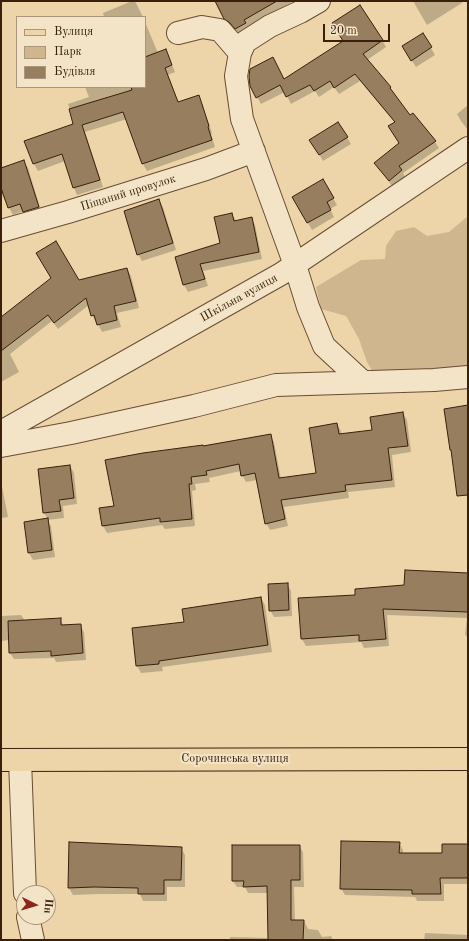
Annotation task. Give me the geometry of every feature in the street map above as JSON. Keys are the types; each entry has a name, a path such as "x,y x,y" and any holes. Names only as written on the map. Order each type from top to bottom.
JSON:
{"main road":[{"name":"Сорочинська вулиця","path":"11,760 468,759"}],"street":[{"path":"319,1 270,26 245,42 240,53 236,76 242,119 295,265 308,307 324,346 363,382"},
{"path":"178,33 202,27 220,30 240,53"},
{"name":"Шкільна вулиця","path":"1,432 274,278 468,148"},
{"name":"Піщаний провулок","path":"1,231 68,212 206,169 254,151"},
{"path":"1,446 71,433 194,406 276,385 434,380 468,377"},
{"path":"11,760 24,885"},
{"path":"30,925 33,940"}],"green space":[{"path":"468,216 468,368 377,379 367,362 359,339 346,316 321,309 316,287 361,260 385,259 386,246 396,231 414,227 427,236 449,232"}],"building":[{"path":"215,1 277,1 244,20 246,23 235,29 224,19"},
{"path":"360,5 383,40 363,54 391,87 390,88 410,115 413,113 436,141 399,166 402,170 389,181 374,163 399,143 388,126 395,122 355,74 334,88 330,81 314,91 310,85 286,97 280,85 256,98 250,86 250,69 273,57 284,79 343,41 332,23"},
{"path":"423,33 432,47 411,61 402,46"},
{"path":"166,49 172,65 165,68 178,102 199,95 212,140 142,164 123,112 82,125 100,180 73,188 62,154 33,164 24,141 73,124 69,109 132,90 131,88 146,88 146,57"},
{"path":"338,122 348,137 319,155 309,140"},
{"path":"24,160 39,207 23,212 20,204 8,208 1,188 1,168"},
{"path":"323,179 334,198 327,202 331,210 307,223 292,197"},
{"path":"159,199 173,243 137,255 124,211"},
{"path":"232,213 234,221 252,217 259,252 200,264 205,279 183,285 175,257 220,243 214,217"},
{"path":"56,241 79,280 127,268 136,301 114,306 117,320 97,325 94,315 91,316 86,298 54,323 48,315 1,351 1,317 51,278 36,253"},
{"path":"468,405 468,495 457,496 444,409"},
{"path":"403,412 408,446 388,448 392,480 345,485 346,491 281,500 285,519 265,524 255,473 241,476 239,464 206,471 207,475 191,477 192,484 189,484 192,519 160,522 160,518 102,526 99,508 114,506 105,460 143,453 203,446 271,434 279,478 316,473 309,428 337,423 339,434 372,430 370,417"},
{"path":"70,465 74,498 59,500 61,511 43,513 38,469"},
{"path":"48,518 52,550 28,553 24,522"},
{"path":"405,570 468,573 468,612 383,609 386,639 359,641 359,635 301,639 298,598 355,595 355,589 404,585"},
{"path":"288,583 289,610 269,611 268,584"},
{"path":"261,597 268,645 159,661 159,664 136,666 132,628 184,622 182,609"},
{"path":"61,618 61,625 81,624 83,653 51,656 51,651 9,653 8,621"},
{"path":"341,841 400,842 399,853 442,853 442,844 468,844 468,878 440,878 441,894 412,894 412,890 340,889"},
{"path":"69,842 182,847 181,880 164,880 164,894 138,894 138,888 68,888"},
{"path":"232,845 300,845 300,880 291,880 291,920 304,920 303,940 268,940 267,886 243,887 244,881 232,881"}]}
